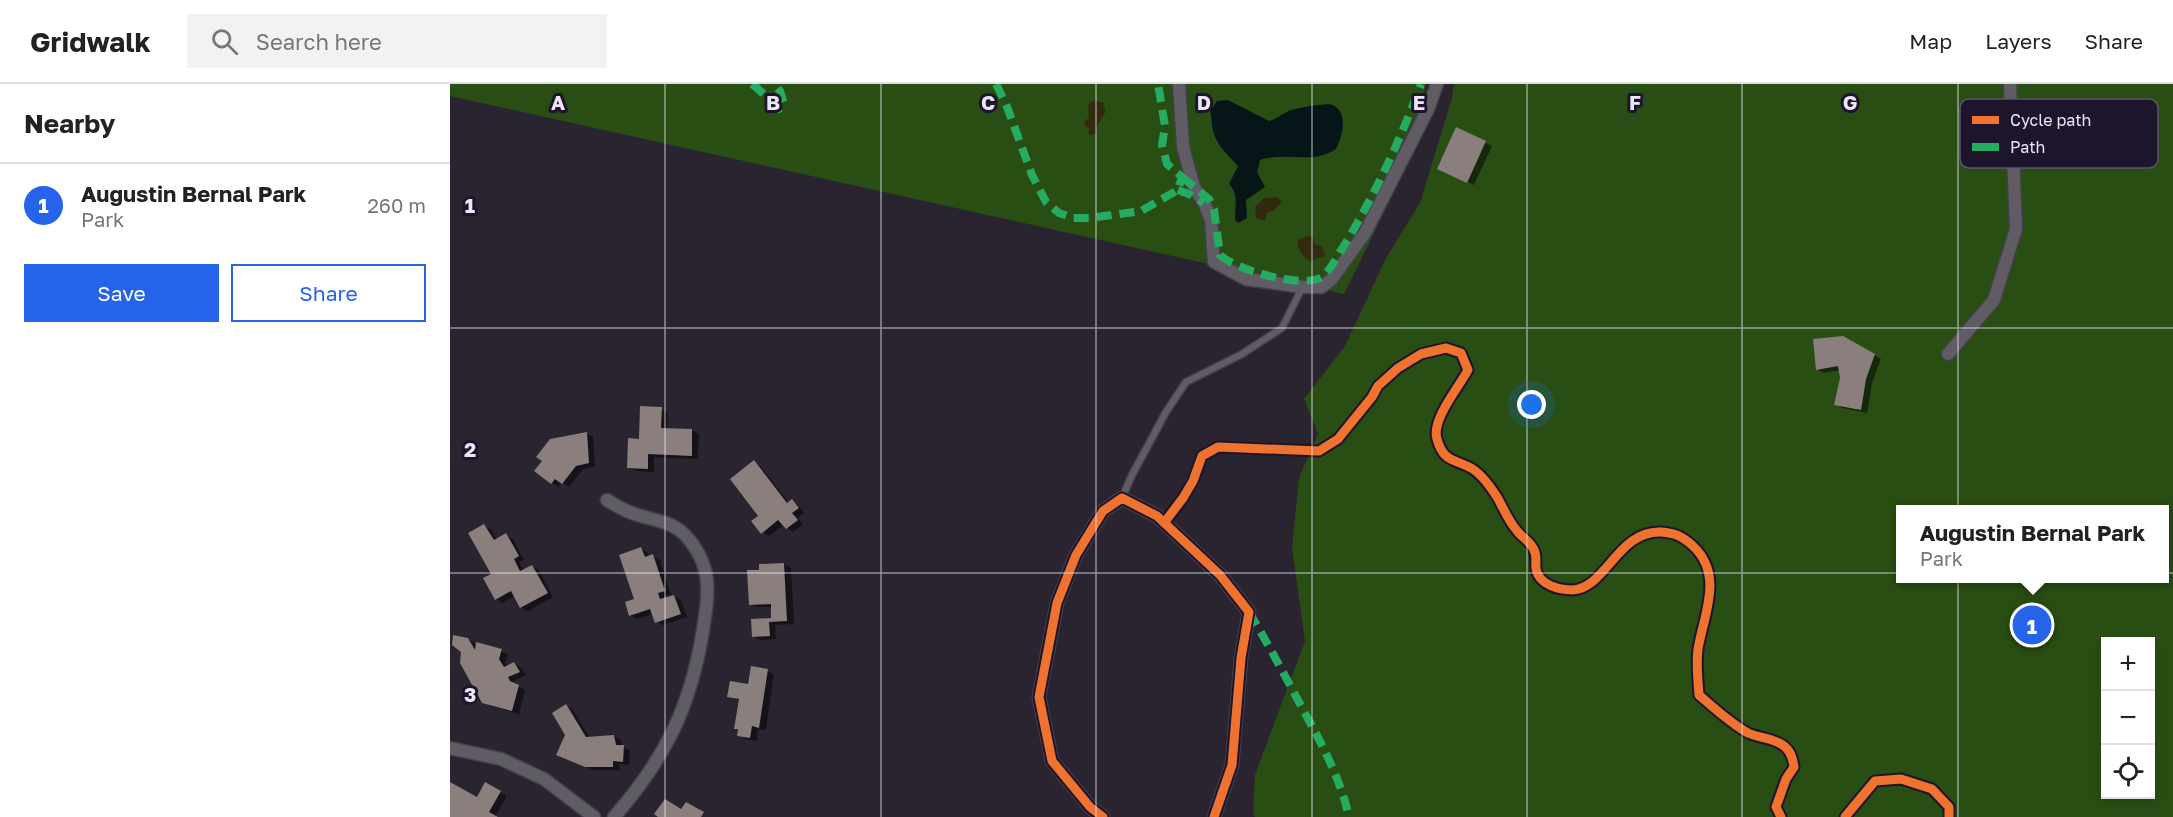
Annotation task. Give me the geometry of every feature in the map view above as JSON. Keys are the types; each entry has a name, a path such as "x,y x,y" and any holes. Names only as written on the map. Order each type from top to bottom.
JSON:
{"street":[{"path":"1179,84 1183,147 1194,187 1211,219 1214,262 1246,279 1303,287 1321,287 1331,280 1365,233 1428,109 1437,84"},
{"path":"2010,84 2011,99"},
{"path":"1948,354 1994,300 2016,229 2013,168"},
{"path":"1102,817 1090,807 1052,761 1039,697 1057,603 1076,555 1103,511 1122,498 1157,516 1220,575 1249,612 1241,658 1232,765 1214,817"},
{"path":"607,500 628,512 659,520 683,533 699,552 706,571 709,592 698,658 677,725 659,758 614,817"},
{"path":"450,748 501,759 544,779 594,817"}],"lane":[{"path":"1122,498 1166,412 1186,382 1242,354 1282,328 1303,287"}],"green space":[{"path":"450,84 1425,84 1423,133 1344,294 450,96"},
{"path":"1454,84 2173,84 2173,817 1255,817 1253,813 1255,775 1305,641 1292,548 1299,478 1318,434 1304,399 1345,346 1386,258 1420,203 1452,98"}],"sand":[{"path":"1091,102 1104,103 1106,111 1097,126 1096,133 1090,136 1088,131 1090,129 1084,123 1089,117 1088,106"},
{"path":"1277,197 1282,202 1267,213 1265,221 1256,218 1255,207 1264,198"},
{"path":"1309,236 1313,238 1315,244 1323,247 1322,250 1325,253 1324,257 1312,262 1301,253 1298,247 1298,240"}],"shaded area":[{"path":"1228,100 1269,121 1291,110 1325,104 1333,105 1338,109 1343,120 1342,132 1336,149 1327,154 1260,160 1257,172 1265,187 1246,200 1247,218 1238,223 1235,220 1235,197 1229,184 1238,166 1217,141 1212,128 1210,111 1217,101"}],"building":[{"path":"1456,127 1486,141 1467,183 1437,169"},
{"path":"1843,336 1875,354 1866,379 1861,410 1834,405 1840,378 1838,366 1816,370 1813,339"},
{"path":"640,406 662,407 661,428 692,429 692,456 648,454 648,469 627,468 628,438 639,439"},
{"path":"587,432 589,463 576,466 562,484 555,479 551,484 534,471 542,461 536,457 550,439"},
{"path":"754,460 787,503 792,499 799,508 792,513 798,520 786,529 778,520 761,534 751,521 758,516 730,479"},
{"path":"484,524 494,540 506,533 519,556 514,559 520,571 532,565 548,593 520,608 511,591 495,600 483,578 491,574 468,533"},
{"path":"641,547 645,557 653,554 665,591 658,593 660,599 674,595 681,614 655,623 650,609 629,616 625,602 634,599 619,555"},
{"path":"784,563 787,621 769,622 770,636 752,637 751,619 771,618 771,604 749,605 747,570 759,570 759,564"},
{"path":"453,635 468,638 475,650 476,642 502,649 499,659 504,667 514,662 520,672 508,677 510,681 519,685 512,711 482,703 460,663 461,652 452,645"},
{"path":"751,666 768,669 759,728 752,726 750,738 737,736 738,729 734,729 739,699 727,697 730,681 748,684"},
{"path":"566,704 586,737 614,735 616,745 624,745 623,762 613,761 613,767 585,767 556,755 565,735 552,713"},
{"path":"450,782 477,797 485,782 501,791 489,812 498,817 450,817"},
{"path":"665,799 681,809 686,802 704,812 701,817 658,817 654,814"}],"marked path":[{"path":"752,84 779,109 784,104 780,91 774,84"},
{"path":"996,84 1006,104 1032,175 1046,202 1059,213 1073,218 1141,211 1178,190 1182,177 1167,164 1162,145 1165,126 1158,84"},
{"path":"1182,177 1209,199 1214,209 1220,255 1228,261 1253,272 1284,279 1298,281 1320,278 1332,265 1376,189 1421,84"},
{"path":"1178,190 1204,203"},
{"path":"1249,612 1321,744 1340,787 1349,817"}],"cycle path":[{"path":"1164,523 1193,481 1202,456 1218,447 1319,451 1338,439 1372,397 1378,386 1398,368 1421,354 1446,348 1461,353 1468,370 1438,423 1436,431 1439,446 1442,452 1473,469 1488,484 1511,524 1533,548 1536,569 1545,583 1568,590 1584,587 1595,580 1623,549 1646,534 1661,532 1678,536 1693,546 1702,557 1708,569 1710,582 1697,655 1699,695 1741,729 1752,735 1776,741 1788,750 1794,767 1786,779 1776,807 1781,817"},
{"path":"1103,817 1090,807 1052,761 1039,697 1057,603 1076,555 1103,511 1122,498 1157,516 1220,575 1249,612 1241,658 1232,765 1214,817"},
{"path":"1845,817 1875,781 1901,779 1932,789 1949,807 1949,817"}],"place":[{"name":"Augustin Bernal Park","path":"2032,625"}]}
